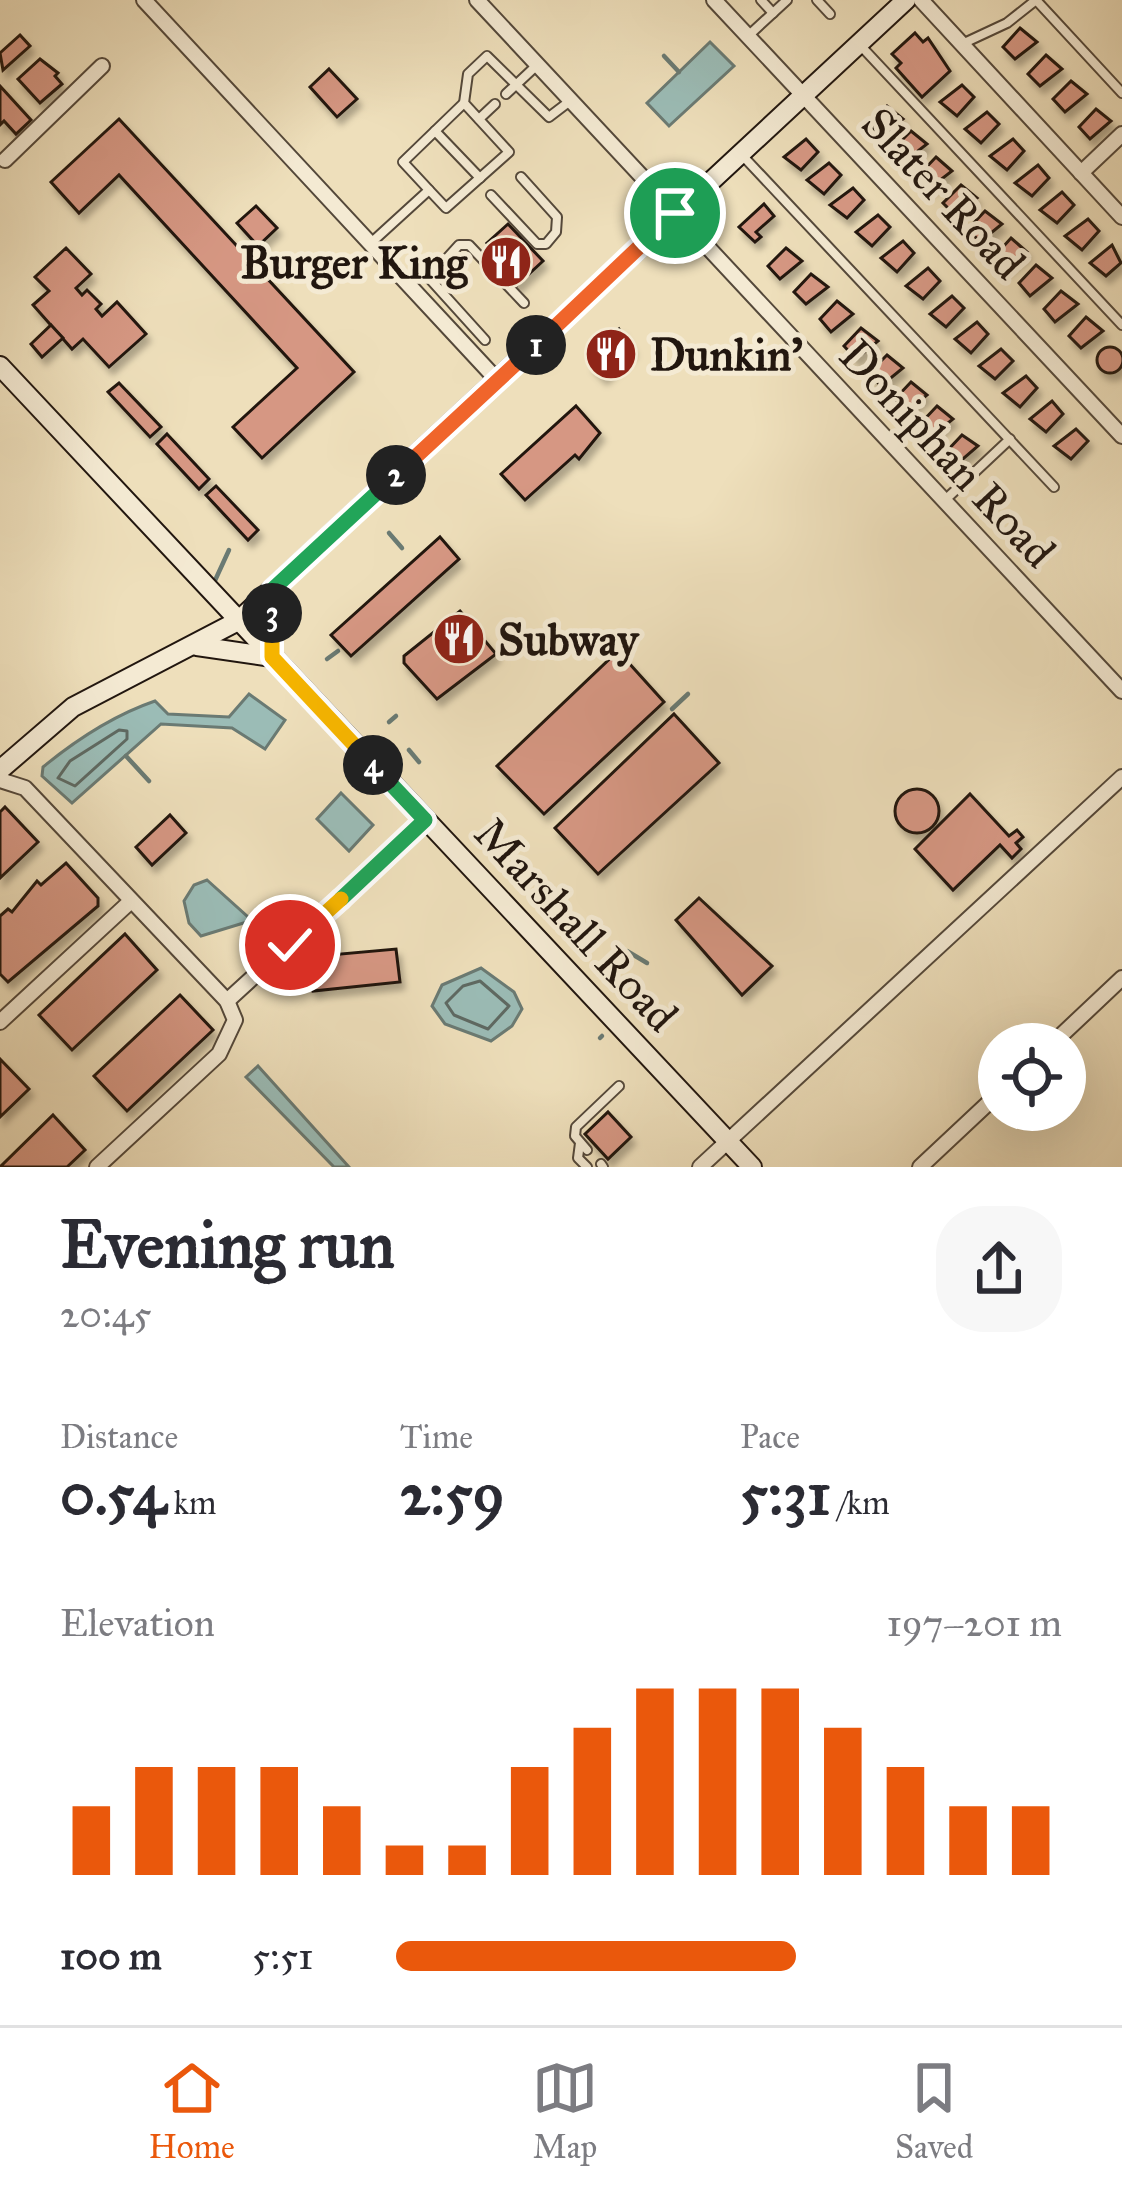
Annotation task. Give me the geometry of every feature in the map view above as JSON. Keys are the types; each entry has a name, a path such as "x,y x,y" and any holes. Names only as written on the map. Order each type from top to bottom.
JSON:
{"street":[{"path":"144,0 498,381"},
{"name":"Doniphan Road","path":"476,0 1122,692"},
{"name":"Slater Road","path":"714,0 1122,436"},
{"path":"0,770 73,707 238,621 906,0"},
{"path":"921,0 1122,217"},
{"path":"4,160 103,67"},
{"path":"1081,173 1122,134"},
{"name":"Marshall Road","path":"0,367 752,1167"},
{"path":"196,646 272,657 272,590"},
{"path":"700,1167 1122,777"},
{"path":"0,780 25,788 227,1001 234,1030 220,1054 97,1167"},
{"path":"227,1001 425,820"},
{"path":"0,1022 130,901"},
{"path":"1074,1023 1122,978"},
{"path":"920,1167 978,1113"}],"lane":[{"path":"761,0 773,13"},
{"path":"748,36 787,0"},
{"path":"817,0 830,14"},
{"path":"962,44 1006,23 1036,0 1122,93"},
{"path":"859,44 1122,326"},
{"path":"523,142 446,208 403,161 464,103 468,74 487,56 549,117"},
{"path":"506,94 537,64"},
{"path":"541,125 570,101"},
{"path":"464,103 509,152"},
{"path":"479,119 495,104"},
{"path":"435,131 480,178"},
{"path":"740,153 1054,487"},
{"path":"491,194 537,244 546,244 556,232 556,217 521,176"},
{"path":"370,243 429,190"},
{"path":"484,340 429,278 459,245 469,245 524,303"},
{"path":"944,501 1010,439"},
{"path":"587,1167 578,1158 584,1146 574,1131 619,1086"}],"water":[{"path":"710,42 734,66 669,126 647,103"},
{"path":"249,694 285,720 265,749 232,728 161,724 72,803 42,776 43,767 69,747 155,701 168,714 229,717"},
{"path":"341,793 373,825 349,851 317,819"},
{"path":"207,880 250,921 201,936 189,923 184,901 194,885"},
{"path":"481,968 514,992 522,1009 512,1026 491,1041 445,1024 432,1006 442,985"},
{"path":"258,1066 349,1167 334,1167 246,1077"}],"building":[{"path":"1020,28 1037,42 1015,59 1003,47"},
{"path":"915,33 923,42 928,38 950,71 922,97 896,68 901,63 892,54"},
{"path":"20,35 30,46 3,70 0,53"},
{"path":"1046,55 1062,69 1040,86 1028,74"},
{"path":"40,59 58,73 55,76 62,84 40,103 18,79"},
{"path":"329,69 357,99 337,117 310,87"},
{"path":"1071,81 1087,94 1065,112 1053,99"},
{"path":"962,85 974,97 957,116 940,102"},
{"path":"0,86 31,120 16,134 4,121 0,125"},
{"path":"887,106 903,119 881,136 870,124"},
{"path":"1096,109 1111,121 1090,139 1079,127"},
{"path":"987,112 999,124 981,143 965,129"},
{"path":"119,119 354,372 262,458 233,427 297,368 119,175 79,213 51,182"},
{"path":"911,131 927,144 905,161 893,149"},
{"path":"806,139 818,152 801,170 784,157"},
{"path":"1013,139 1024,151 1007,170 990,156"},
{"path":"936,157 952,171 930,188 918,176"},
{"path":"829,163 841,175 824,194 807,180"},
{"path":"1038,165 1049,178 1032,196 1015,183"},
{"path":"961,185 977,198 955,215 943,203"},
{"path":"853,188 864,200 847,218 830,205"},
{"path":"1062,192 1074,205 1057,223 1040,210"},
{"path":"764,204 774,216 756,232 761,237 755,242 739,227"},
{"path":"256,206 277,228 258,246 237,223"},
{"path":"985,211 1002,224 980,242 968,229"},
{"path":"878,215 890,227 872,246 856,232"},
{"path":"1088,219 1099,231 1082,250 1065,236"},
{"path":"508,224 543,261 516,286 484,255 492,248 487,243"},
{"path":"1011,238 1027,252 1005,269 994,257"},
{"path":"903,241 914,253 897,272 881,258"},
{"path":"1112,245 1121,263 1106,276 1090,263"},
{"path":"66,248 91,274 76,288 82,295 87,290 101,304 96,309 102,316 117,302 146,334 109,367 83,339 72,349 33,305 49,291 35,277"},
{"path":"786,248 802,261 780,279 768,266"},
{"path":"1036,265 1052,278 1030,296 1019,283"},
{"path":"928,268 940,281 923,299 906,286"},
{"path":"811,274 828,287 806,304 794,292"},
{"path":"1061,291 1078,304 1055,322 1044,309"},
{"path":"952,296 964,308 946,327 930,314"},
{"path":"837,301 853,314 831,332 820,319"},
{"path":"1086,317 1103,331 1081,348 1069,336"},
{"path":"977,322 988,334 971,353 955,339"},
{"path":"51,325 63,338 42,357 31,344"},
{"path":"861,328 878,341 856,359 844,346"},
{"name":"Dunkin'","path":"619,329 632,349 611,369 605,365 610,371 603,377 590,364 599,358 593,350"},
{"path":"1110,347 1123,360 1110,373 1097,360"},
{"path":"1001,349 1013,361 995,379 979,366"},
{"path":"887,355 903,368 881,386 869,373"},
{"path":"1026,376 1037,388 1020,407 1003,393"},
{"path":"911,382 927,395 905,413 894,400"},
{"path":"119,383 161,427 150,437 108,392"},
{"path":"1052,401 1063,414 1046,432 1030,419"},
{"path":"576,406 600,433 579,459 575,455 525,500 501,474"},
{"path":"937,406 953,419 931,437 920,424"},
{"path":"1076,429 1088,441 1071,459 1054,446"},
{"path":"167,434 209,479 199,489 157,444"},
{"path":"962,435 978,446 956,465 945,453"},
{"path":"216,486 258,530 248,540 206,495"},
{"path":"440,537 459,559 351,656 331,635"},
{"path":"460,611 496,654 437,699 404,663 404,656"},
{"path":"618,651 664,702 544,814 497,766"},
{"path":"674,714 719,763 598,874 555,828"},
{"path":"917,789 933,795 939,811 933,827 917,833 901,827 895,811 901,795"},
{"path":"970,794 1009,836 1017,830 1023,837 1016,843 1021,849 1012,858 1000,845 953,890 915,849"},
{"path":"5,807 38,842 0,878 0,812"},
{"path":"170,815 186,833 152,865 136,847"},
{"path":"66,863 98,898 98,906 8,982 0,974 0,916 8,909 12,912 37,881 41,885"},
{"path":"699,898 772,966 742,995 676,920"},
{"path":"125,934 157,970 72,1050 39,1015"},
{"path":"396,949 400,982 313,991 307,957"},
{"path":"180,995 213,1030 127,1111 94,1076"},
{"path":"0,1059 29,1089 0,1117"},
{"path":"608,1112 631,1137 608,1159 585,1134"},
{"path":"53,1115 85,1150 67,1167 0,1167"}],"waterway":[{"path":"664,56 679,72"},
{"path":"389,533 402,548"},
{"path":"212,587 229,550"},
{"path":"327,659 338,651"},
{"path":"672,709 688,694"},
{"path":"389,722 396,716"},
{"path":"409,750 419,762"},
{"path":"126,756 149,781"},
{"path":"627,951 647,963"}],"place":[{"name":"Burger King","path":"506,262"},
{"name":"Dunkin'","path":"611,354"},
{"name":"Subway","path":"459,639"}],"route":[{"path":"290,945 425,820 272,657 272,590 675,213"}]}
